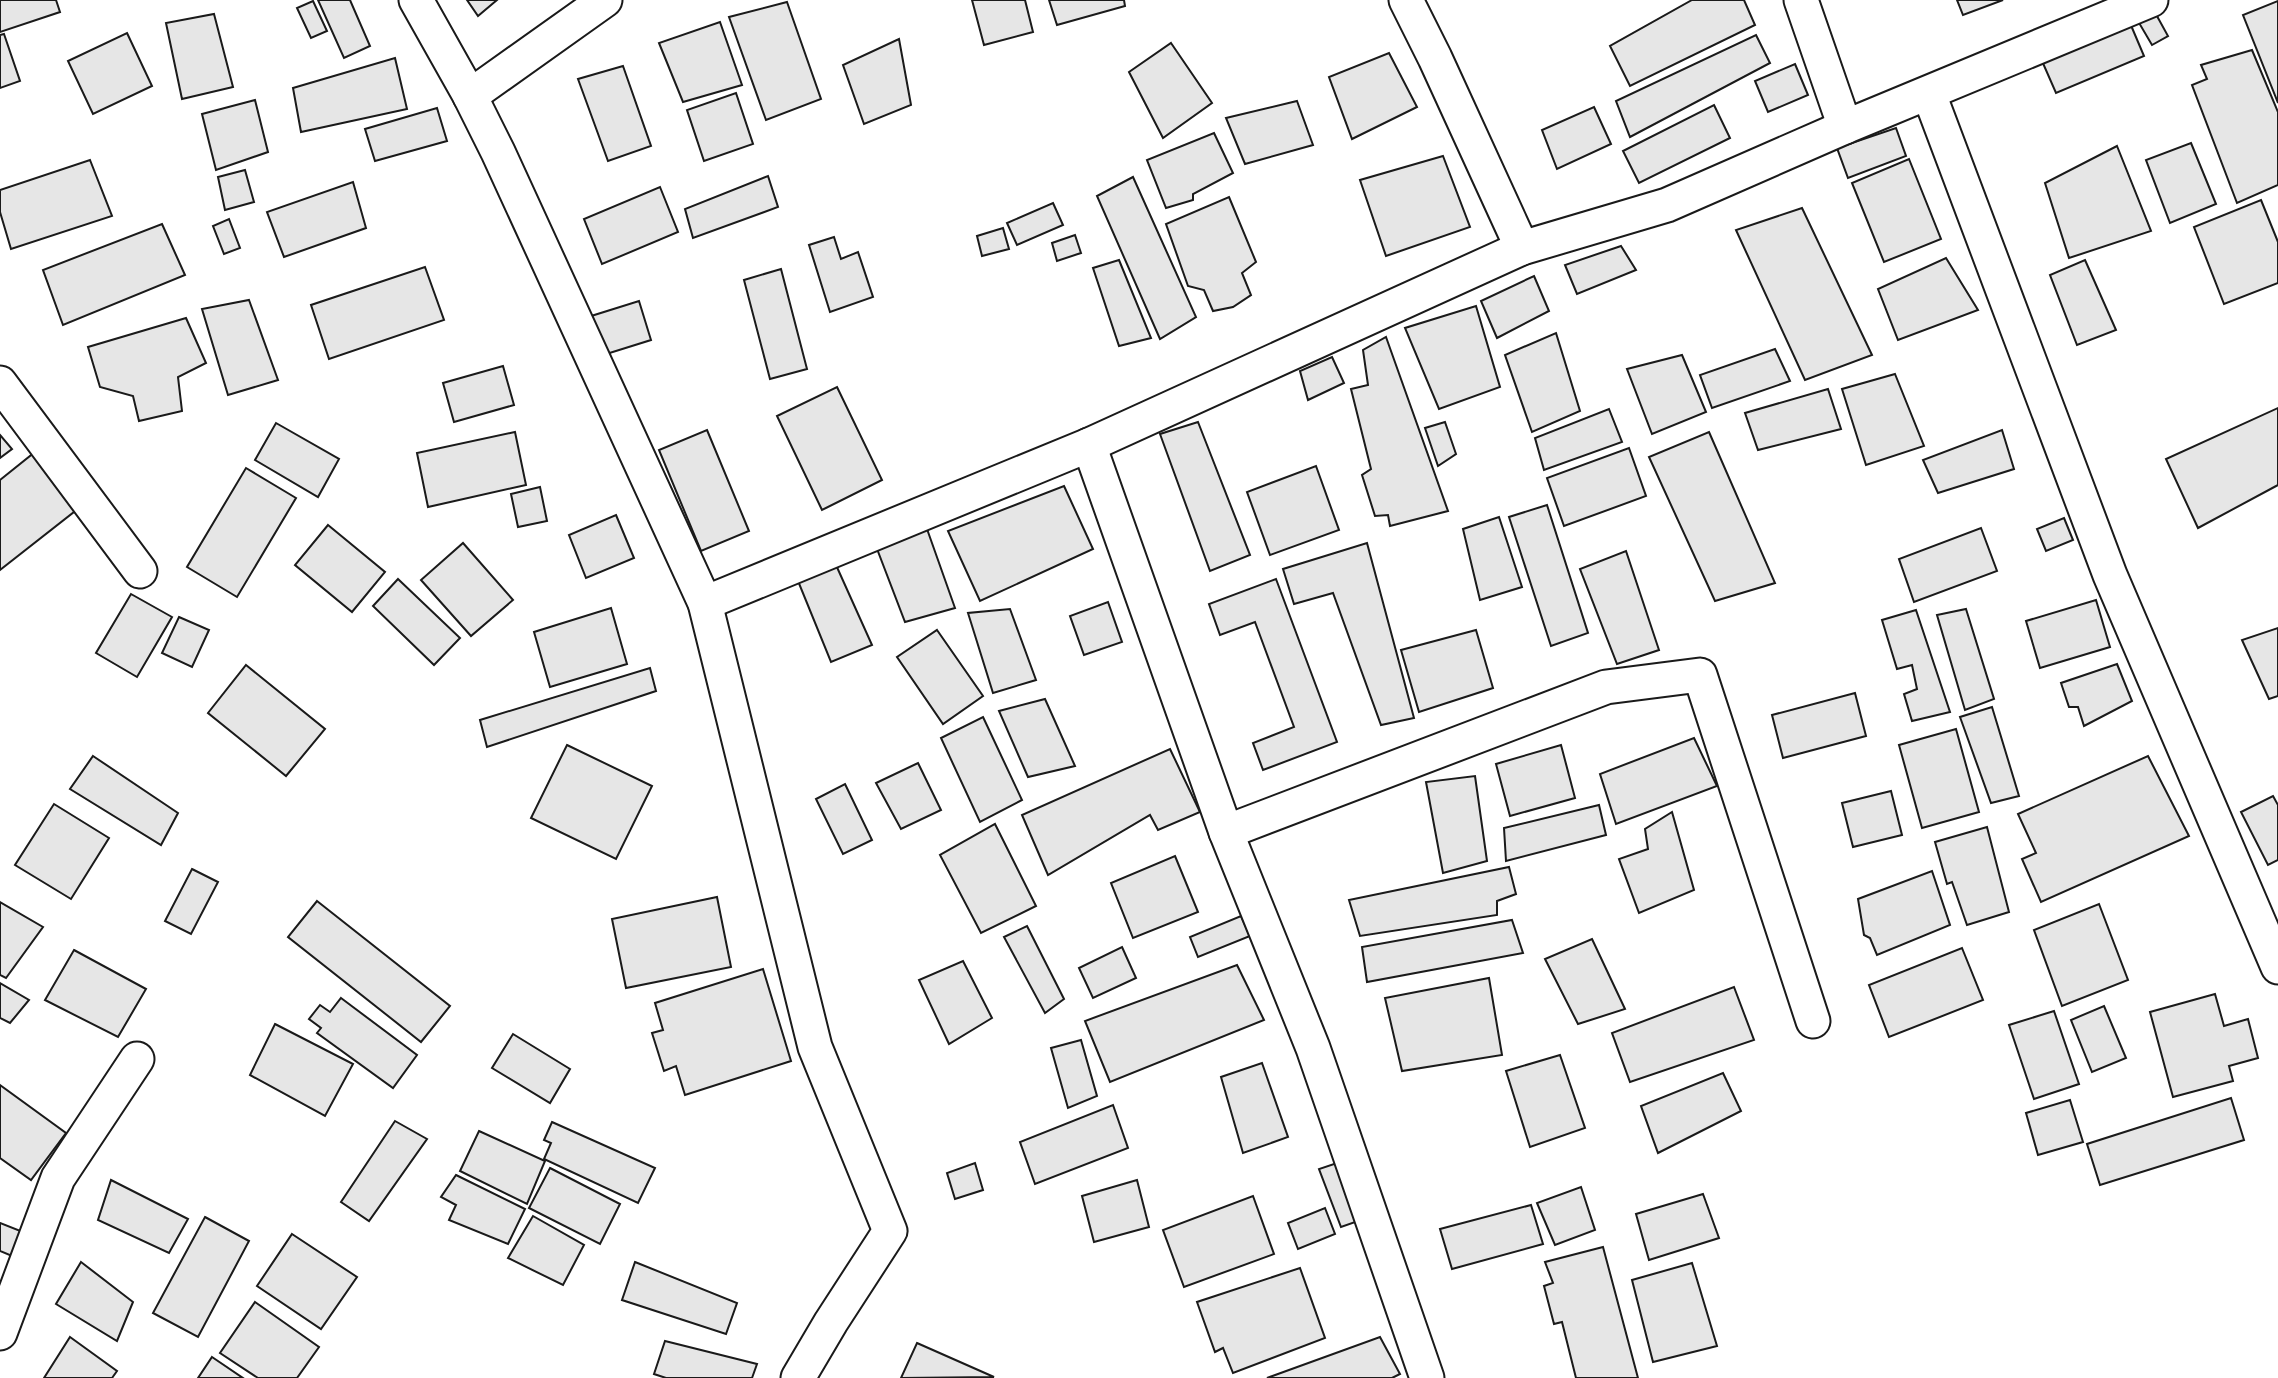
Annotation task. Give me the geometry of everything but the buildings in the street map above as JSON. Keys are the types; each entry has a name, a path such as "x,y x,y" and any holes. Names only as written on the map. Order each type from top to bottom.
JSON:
{"street":[{"path":"416,0 470,96 705,603 814,1047 890,1231 798,1378"},
{"path":"470,96 605,0"},
{"path":"1406,0 1436,58 1522,248"},
{"path":"1801,0 1845,127"},
{"path":"705,603 1089,445 1522,248 1667,205 1845,127 2151,0"},
{"path":"1929,94 2110,575 2278,967"},
{"path":"0,383 140,571"},
{"path":"1089,445 1226,832 1313,1048 1427,1378"},
{"path":"1226,832 1606,687 1700,675 1813,1021"},
{"path":"0,1333 58,1178 137,1059"}]}
